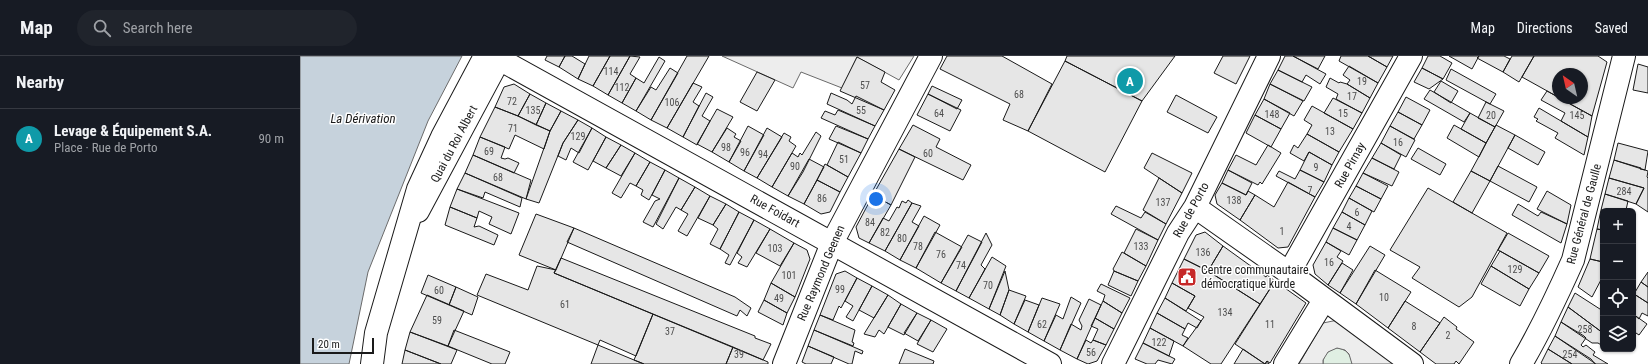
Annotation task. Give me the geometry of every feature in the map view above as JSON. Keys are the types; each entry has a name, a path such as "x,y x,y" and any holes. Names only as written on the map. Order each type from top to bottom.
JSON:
{"street":[{"name":"Rue Raymond Geenen","path":"784,364 832,243 931,56"},
{"name":"Rue de Porto","path":"1113,364 1178,233 1195,207 1269,56"},
{"name":"Rue Pirnay","path":"1289,273 1411,56"},
{"name":"Rue Général de Gaulle","path":"1521,364 1539,333 1573,260 1624,56"},
{"name":"Rue Foidart","path":"495,57 1050,364"},
{"name":"Quai du Roi Albert","path":"372,364 376,333 418,189 442,137 495,57"},
{"path":"1195,207 1289,273 1412,364"},
{"path":"1285,364 1324,300"}],"green space":[{"path":"1337,348 1348,353 1352,364 1323,364 1327,353"}],"shaded area":[{"path":"722,56 914,56 899,80 857,57 842,88 801,72 793,88"},
{"path":"1338,320 1398,364 1352,364 1349,354 1345,350 1337,348 1328,352 1323,360 1323,364 1299,364 1323,323"}],"water":[{"name":"La Dérivation","path":"300,56 462,56 428,121 368,272 349,364 300,364"}],"building":[{"path":"547,56 565,56 559,67 545,60"},
{"path":"565,56 572,56 585,64 578,79 559,67"},
{"path":"589,56 610,56 593,86 578,79"},
{"path":"610,56 630,56 608,95 593,86"},
{"path":"630,56 640,57 630,74 636,78 622,103 608,95"},
{"path":"687,56 709,56 667,128 651,120"},
{"path":"947,56 1002,56 1052,84 1028,131 1003,120 1010,104 940,69"},
{"path":"1067,56 1175,56 1142,101 1065,61"},
{"path":"1223,56 1250,56 1236,84 1214,73"},
{"path":"1285,56 1293,56 1326,74 1320,84 1306,75 1302,82 1278,70"},
{"path":"1293,56 1325,56 1318,69"},
{"path":"1341,56 1368,56 1387,67 1378,83 1339,61"},
{"path":"1368,56 1393,56 1387,67"},
{"path":"1428,56 1440,56 1452,63 1443,79 1422,68"},
{"path":"1449,56 1479,56 1472,69"},
{"path":"1479,56 1504,56 1510,59 1503,72 1477,58"},
{"path":"1512,56 1534,56 1519,82 1503,72"},
{"path":"1534,56 1598,56 1607,62 1592,116 1570,104 1588,104 1588,68 1552,68 1552,94 1522,77"},
{"path":"659,57 665,61 636,111 622,103 636,78 644,83"},
{"path":"857,57 885,72 881,82 895,90 884,110 840,91"},
{"path":"1065,61 1142,101 1105,172 1028,131"},
{"path":"1638,64 1648,67 1648,93 1633,90"},
{"path":"1349,66 1378,83 1370,98 1347,84 1350,80 1343,75"},
{"path":"670,68 678,73 651,120 636,111 651,87 656,90"},
{"path":"1422,68 1443,79 1429,89 1414,82"},
{"path":"1451,69 1496,94 1490,104 1446,80"},
{"path":"1278,70 1312,87 1304,101 1270,84"},
{"path":"757,72 775,80 757,111 740,102"},
{"path":"1330,78 1339,83 1347,84 1370,98 1362,113 1336,99 1338,94 1326,87"},
{"path":"1441,81 1458,91 1451,103 1434,92"},
{"path":"693,83 702,87 693,102 699,106 683,137 667,128"},
{"path":"514,84 530,94 518,116 495,107 504,87"},
{"path":"1270,84 1303,101 1294,116 1264,99"},
{"path":"932,86 962,100 957,109 928,94"},
{"path":"1430,90 1470,113 1464,122 1424,99"},
{"path":"1547,91 1552,94 1552,104 1570,104 1592,116 1588,137 1561,121 1565,113 1541,100"},
{"path":"706,93 713,97 702,116 710,121 697,145 683,137"},
{"path":"831,93 847,100 852,104 856,96 884,110 875,126 827,104"},
{"path":"530,94 546,103 536,125 518,116"},
{"path":"928,94 961,110 950,131 917,115"},
{"path":"1176,95 1217,117 1208,133 1167,112"},
{"path":"1406,97 1430,110 1422,125 1398,112"},
{"path":"1333,98 1362,113 1353,129 1324,113"},
{"path":"1264,99 1290,113 1281,129 1255,115"},
{"path":"1486,102 1504,111 1495,127 1478,118"},
{"path":"546,103 561,111 550,131 536,125"},
{"path":"1312,106 1353,129 1339,152 1307,134 1312,125 1304,120"},
{"path":"495,107 550,131 544,149 515,135 509,149 480,137"},
{"path":"1539,108 1588,137 1584,155 1555,138 1558,133 1536,121 1538,119 1534,117"},
{"path":"717,109 733,117 712,152 697,144"},
{"path":"838,110 875,126 868,139 821,118 825,111 835,115"},
{"path":"561,111 578,120 563,143 539,203 526,199 550,131"},
{"path":"1398,112 1422,125 1414,139 1390,126"},
{"path":"1470,113 1495,127 1486,143 1461,129"},
{"path":"1255,115 1281,129 1271,147 1246,133"},
{"path":"578,120 592,128 579,153 571,148 566,160 558,156 563,143"},
{"path":"913,125 940,139 936,147 971,165 963,180 899,149"},
{"path":"1454,125 1486,143 1479,157 1447,138"},
{"path":"1496,125 1515,135 1490,181 1471,171"},
{"path":"748,126 764,135 744,171 729,162"},
{"path":"836,126 868,139 861,153 829,139"},
{"path":"1390,126 1415,140 1406,157 1381,143"},
{"path":"592,128 606,137 588,170 573,162"},
{"path":"727,128 736,134 734,137 741,141 729,162 712,152"},
{"path":"767,128 782,137 757,178 744,171"},
{"path":"816,132 821,136 803,172 788,196 772,187 792,153 798,157 800,153 802,155"},
{"path":"784,133 791,137 789,141 796,146 772,187 757,178"},
{"path":"1307,134 1339,152 1332,165 1309,152 1304,161 1290,153 1294,145 1298,148"},
{"path":"1515,135 1545,152 1538,165 1508,148"},
{"path":"480,137 505,147 501,158 508,158 519,163 514,173 473,155"},
{"path":"606,137 621,145 606,168 593,161"},
{"path":"838,142 861,153 848,177 827,165"},
{"path":"1381,143 1401,155 1394,169 1372,158"},
{"path":"1618,143 1648,151 1645,170 1614,160"},
{"path":"621,145 635,153 621,176 606,168"},
{"path":"1268,145 1281,153 1262,184 1260,182 1258,185 1228,170 1236,155 1256,165"},
{"path":"1418,148 1446,164 1440,175 1411,159"},
{"path":"899,149 915,157 891,205 873,195"},
{"path":"1309,152 1332,165 1324,182 1300,170"},
{"path":"635,153 650,162 636,186 630,183 621,198 612,193"},
{"path":"1152,153 1192,173 1182,193 1144,168"},
{"path":"473,155 531,180 526,199 465,173"},
{"path":"1372,158 1399,172 1392,186 1363,173"},
{"path":"809,159 824,167 804,204 788,196"},
{"path":"1614,160 1648,171 1648,212 1636,204 1644,188 1609,178"},
{"path":"650,162 665,170 649,200 641,195 643,190 636,186"},
{"path":"825,164 848,177 840,192 817,180"},
{"path":"1498,166 1537,187 1529,202 1490,181"},
{"path":"665,170 679,178 653,227 643,222 655,201 660,199 652,195"},
{"path":"1228,170 1252,183 1246,195 1222,183"},
{"path":"1300,170 1324,182 1315,197 1276,176 1279,171 1295,179"},
{"path":"1471,171 1490,181 1472,213 1453,202"},
{"path":"465,173 522,198 520,207 485,192 483,198 457,189"},
{"path":"1363,173 1388,186 1381,199 1356,186"},
{"path":"679,178 695,187 681,210 676,207 663,229 656,224"},
{"path":"1159,178 1182,193 1166,224 1143,210"},
{"path":"1609,178 1644,188 1636,204 1605,194"},
{"path":"817,180 840,192 830,212 821,214 804,204"},
{"path":"1288,182 1315,197 1288,247 1278,248 1240,220 1255,195 1274,207"},
{"path":"1222,183 1246,195 1248,191 1255,195 1240,220 1217,204 1215,195"},
{"path":"1356,186 1381,199 1374,212 1349,198"},
{"path":"695,187 710,196 687,236 678,231 688,214 681,210"},
{"path":"1428,188 1507,233 1472,297 1459,307 1412,278 1420,267 1390,250"},
{"path":"457,189 519,213 511,234 489,224 492,217 479,211 477,218 450,207"},
{"path":"1547,191 1571,205 1567,224 1537,209"},
{"path":"1605,194 1628,201 1626,208 1602,208"},
{"path":"873,195 891,205 869,243 859,238 856,227"},
{"path":"710,196 726,204 713,225 698,218"},
{"path":"1349,198 1372,211 1365,225 1342,212"},
{"path":"908,200 912,203 885,251 869,243 883,218 889,221 897,207 899,208 902,201 906,203"},
{"path":"912,203 921,206 912,222 919,226 900,260 885,251"},
{"path":"726,204 739,212 720,249 710,244 718,229 713,225"},
{"path":"1518,204 1538,216 1541,212 1567,224 1561,243 1512,215"},
{"path":"1116,206 1141,218 1145,212 1166,224 1158,240 1111,214"},
{"path":"450,207 477,218 474,227 479,226 498,235 494,245 445,225"},
{"path":"739,212 754,220 730,265 725,263 729,255 720,249"},
{"path":"1342,212 1365,225 1357,240 1333,228"},
{"path":"536,214 574,228 556,270 519,255"},
{"path":"1600,215 1600,230 1597,229"},
{"path":"924,216 940,225 916,268 900,260"},
{"path":"754,220 770,229 747,267 738,263 742,257 737,253"},
{"path":"574,228 735,297 751,308 747,316 740,310 737,316 567,242"},
{"path":"1333,228 1357,240 1349,255 1326,242"},
{"path":"770,229 794,243 780,266 756,253"},
{"path":"1136,229 1158,240 1146,266 1124,253"},
{"path":"1597,229 1600,230 1600,261 1590,259"},
{"path":"935,232 962,247 941,283 916,268"},
{"path":"1205,232 1223,246 1208,271 1184,259 1196,235"},
{"path":"986,233 992,245 981,265 985,269 969,298 956,291"},
{"path":"1508,233 1549,256 1539,273 1498,250"},
{"path":"968,235 982,242 956,291 941,283"},
{"path":"1326,242 1341,251 1337,257 1343,261 1328,285 1315,274 1313,265"},
{"path":"794,243 807,250 810,259 795,297 771,283"},
{"path":"1223,246 1266,277 1267,275 1275,281 1260,304 1208,271"},
{"path":"1370,246 1385,255 1356,304 1340,293"},
{"path":"1500,251 1539,273 1529,289 1491,266"},
{"path":"1122,252 1146,266 1138,281 1114,271 1113,269"},
{"path":"992,257 1006,266 989,309 969,298"},
{"path":"561,258 755,336 755,338 771,344 763,360 554,273"},
{"path":"1184,259 1208,271 1260,304 1221,364 1211,364 1183,346 1204,317 1188,308 1195,296 1172,283"},
{"path":"1590,259 1600,261 1600,282 1592,297 1578,287"},
{"path":"1342,263 1353,270 1340,293 1328,285"},
{"path":"537,266 556,270 554,273 653,314 636,356 600,340 598,345 477,295 486,274 528,290"},
{"path":"1491,266 1529,289 1520,306 1481,284"},
{"path":"1375,270 1411,292 1388,328 1356,304"},
{"path":"845,271 857,278 841,308 839,306 833,320 820,315 836,274"},
{"path":"1005,271 1009,290 1000,315 989,309"},
{"path":"1114,271 1138,281 1131,296 1108,285"},
{"path":"1648,272 1648,287 1641,282"},
{"path":"428,275 456,287 449,305 421,293"},
{"path":"857,278 872,286 853,321 846,317 853,306 845,301"},
{"path":"1275,281 1306,303 1270,363 1267,361 1265,364 1235,344"},
{"path":"1641,282 1648,287 1648,303 1636,295 1636,291"},
{"path":"771,283 795,297 787,313 764,300"},
{"path":"1172,283 1195,296 1186,311 1165,298"},
{"path":"1101,284 1130,298 1122,313 1103,301 1105,295 1097,291"},
{"path":"872,286 888,295 874,318 859,310"},
{"path":"456,287 478,297 472,315 449,305"},
{"path":"1009,290 1026,296 1014,324 1000,315"},
{"path":"1575,293 1600,309 1600,331 1568,307"},
{"path":"427,295 464,311 448,346 410,332"},
{"path":"888,295 901,304 884,334 879,330 875,337 864,334"},
{"path":"1636,295 1648,303 1648,316 1642,313 1639,319 1636,316"},
{"path":"1071,297 1081,303 1060,350 1044,341 1056,315 1063,319"},
{"path":"1042,298 1060,304 1044,341 1028,332"},
{"path":"1165,298 1201,321 1197,328 1188,323 1185,329 1157,313"},
{"path":"1089,299 1101,305 1077,359 1060,350 1071,324 1081,330 1082,326 1079,320"},
{"path":"764,300 787,313 783,325 758,312"},
{"path":"1025,300 1039,305 1028,332 1014,324"},
{"path":"1103,301 1122,313 1114,329 1095,318"},
{"path":"1405,301 1440,323 1420,352 1388,328"},
{"path":"901,304 917,313 904,335 888,327"},
{"path":"1568,307 1600,331 1600,344 1592,343 1561,322"},
{"path":"917,313 931,320 918,341 904,333"},
{"path":"1157,313 1185,329 1182,335 1188,338 1183,346 1150,328"},
{"path":"653,314 733,347 726,364 644,364 634,360"},
{"path":"820,315 855,330 852,342 854,343 853,346 814,330"},
{"path":"1636,316 1647,324 1639,335 1636,333"},
{"path":"1444,317 1457,327 1456,329 1474,342 1459,364 1456,361 1454,364 1436,364 1420,352"},
{"path":"1095,318 1114,329 1106,345 1093,340 1098,329 1091,326"},
{"path":"931,320 947,329 933,352 917,344"},
{"path":"1561,322 1584,336 1586,338 1581,345 1583,347 1586,345 1595,352 1593,355 1608,364 1596,364 1555,336"},
{"path":"1150,328 1174,341 1169,356 1143,343"},
{"path":"454,330 510,352 505,364 492,364 448,346"},
{"path":"814,330 863,351 862,354 855,351 852,364 849,364 808,346"},
{"path":"410,332 457,350 451,364 441,364 405,350"},
{"path":"1555,336 1591,359 1595,364 1572,364 1548,349"},
{"path":"1086,340 1091,343 1093,340 1106,345 1097,361 1088,364 1077,359"},
{"path":"1143,343 1175,359 1172,364 1158,360 1155,364 1147,364 1135,359"},
{"path":"598,345 634,360 644,364 591,364"},
{"path":"808,346 834,357 831,364 806,364 802,362"},
{"path":"733,347 768,362 768,364 726,364"},
{"path":"905,349 934,361 933,364 899,364"},
{"path":"1243,349 1265,364 1234,364"},
{"path":"1548,349 1572,364 1542,364 1541,363"},
{"path":"405,350 441,364 402,364"}],"place":[{"name":"Levage & Équipement S.A.","path":"1130,81"},
{"name":"Centre communautaire démocratique kurde","path":"1187,277"}]}
